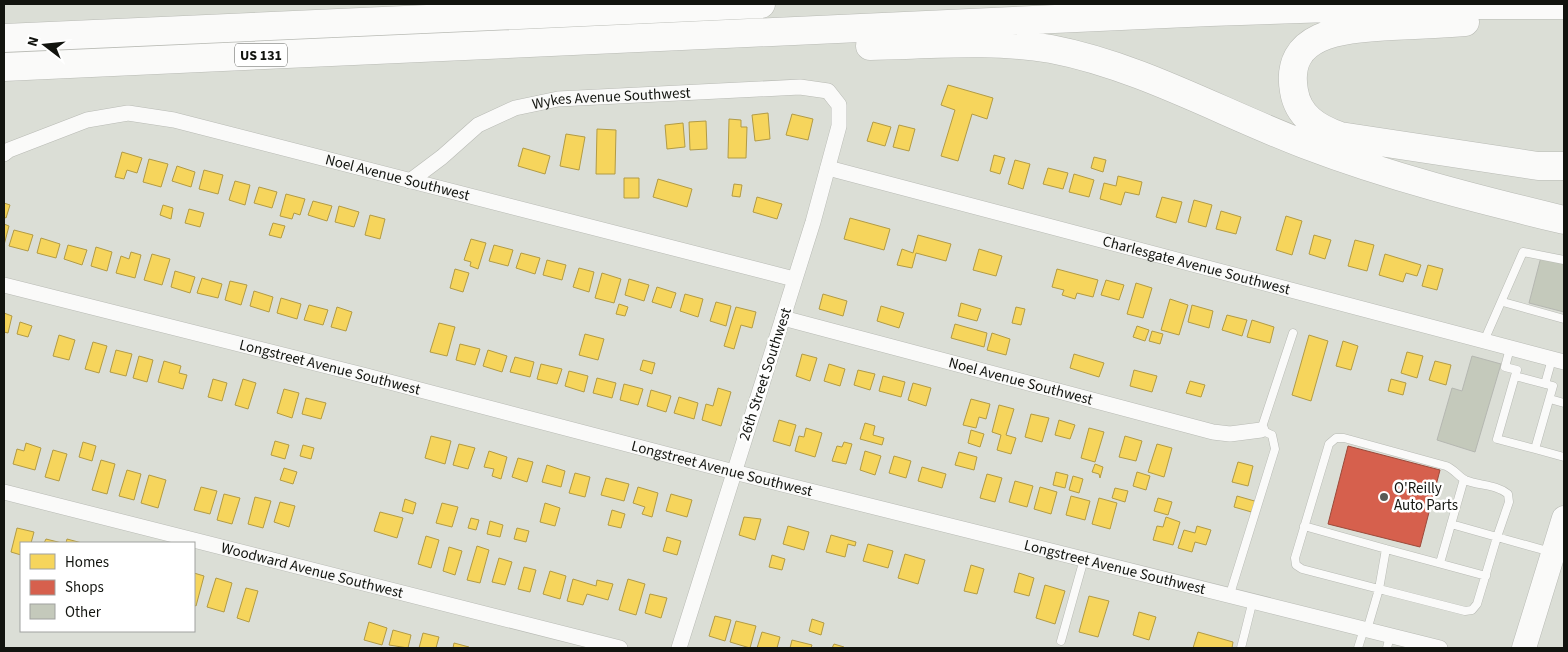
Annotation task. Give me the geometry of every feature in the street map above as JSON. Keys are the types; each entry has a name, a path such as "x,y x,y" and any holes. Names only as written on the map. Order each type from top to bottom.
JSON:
{"highway":[{"path":"470,17 550,4"},
{"name":"US 131","path":"4,38 761,4"},
{"name":"US 131","path":"4,67 1210,12 1421,5 1564,5"},
{"path":"1564,13 1490,21 1338,30 1320,37 1306,47 1296,63 1293,80 1295,99 1304,115 1320,128 1340,136 1538,166 1564,166"},
{"path":"518,44 781,48 994,44 1052,50 1124,70 1306,145 1356,162 1440,188 1564,220"}],"main road":[{"path":"1524,648 1564,518"}],"street":[{"name":"Wykes Avenue Southwest","path":"410,181 442,157 478,125 515,108 558,99 800,87 828,92 835,99"},
{"name":"26th Street Southwest","path":"679,648 828,168 839,126 839,105 835,99"},
{"name":"Noel Avenue Southwest","path":"4,154 9,150 87,120 128,113 174,120 794,279"},
{"name":"Charlesgate Avenue Southwest","path":"828,168 1558,361"},
{"name":"Longstreet Avenue Southwest","path":"4,285 353,372 734,472 1366,629 1388,642 1430,647"},
{"name":"Noel Avenue Southwest","path":"783,318 1213,432 1230,434 1261,430"},
{"name":"Woodward Avenue Southwest","path":"4,492 620,648"}],"lane":[{"path":"1484,342 1503,302 1523,252 1564,260"},
{"path":"1503,302 1564,319"},
{"path":"1230,594 1274,449 1272,435 1261,430 1294,333"},
{"path":"1510,348 1505,367 1517,370 1497,439 1564,457"},
{"path":"1545,384 1558,361"},
{"path":"1515,376 1553,386 1535,449"},
{"path":"1550,399 1564,403"},
{"path":"1336,438 1360,442 1454,468 1464,479 1503,489 1508,494 1509,502 1477,604 1469,611 1379,589 1296,565 1295,558 1329,444 1336,438"},
{"path":"1440,563 1464,479"},
{"path":"1451,524 1554,553"},
{"path":"1304,526 1486,576"},
{"path":"1358,648 1379,589 1386,549"},
{"path":"1061,641 1084,558"},
{"path":"1241,648 1253,600"}],"building: Homes":[{"path":"948,85 993,98 987,119 972,114 958,161 941,156 955,110 941,105"},
{"path":"768,113 770,139 755,141 752,115"},
{"path":"792,114 813,119 808,140 786,135"},
{"path":"729,119 741,120 741,127 747,127 746,158 728,158"},
{"path":"706,121 707,149 690,150 689,122"},
{"path":"873,122 891,127 885,146 867,141"},
{"path":"683,123 685,147 667,149 665,125"},
{"path":"899,125 915,129 909,151 893,147"},
{"path":"597,129 616,130 615,174 596,174"},
{"path":"566,134 585,137 579,170 560,166"},
{"path":"523,148 550,156 545,174 518,166"},
{"path":"122,152 142,158 137,173 127,170 124,179 115,177"},
{"path":"994,155 1005,158 1000,174 990,171"},
{"path":"1094,157 1106,160 1103,172 1091,168"},
{"path":"149,159 168,164 161,187 143,182"},
{"path":"1015,160 1030,164 1023,189 1008,184"},
{"path":"177,166 195,172 191,187 172,181"},
{"path":"1048,168 1068,173 1063,189 1043,184"},
{"path":"204,170 223,175 218,194 199,189"},
{"path":"1074,174 1094,180 1089,197 1069,192"},
{"path":"1118,176 1142,182 1139,195 1125,192 1121,205 1100,199 1104,183 1116,186"},
{"path":"624,178 639,178 639,198 624,198"},
{"path":"658,179 692,189 687,207 653,197"},
{"path":"235,181 250,185 245,205 229,200"},
{"path":"734,184 742,185 740,197 732,196"},
{"path":"259,187 277,192 272,208 254,203"},
{"path":"286,194 305,199 300,215 294,213 292,219 280,216"},
{"path":"757,197 782,204 777,219 753,212"},
{"path":"1162,197 1182,202 1176,223 1156,217"},
{"path":"1194,200 1212,205 1206,227 1188,222"},
{"path":"313,201 332,206 327,221 308,215"},
{"path":"4,203 10,205 6,218 4,217"},
{"path":"163,205 173,208 171,219 160,215"},
{"path":"339,206 359,212 354,227 335,222"},
{"path":"189,209 204,213 200,227 185,223"},
{"path":"1221,211 1241,217 1236,234 1216,229"},
{"path":"370,215 385,219 380,239 365,235"},
{"path":"1286,216 1302,221 1292,255 1276,250"},
{"path":"850,218 890,229 884,250 844,239"},
{"path":"273,223 285,226 281,238 269,235"},
{"path":"4,224 9,226 4,245"},
{"path":"14,230 33,235 28,251 9,246"},
{"path":"918,235 951,244 946,261 916,253 912,268 897,265 902,249 913,253"},
{"path":"1314,235 1331,240 1325,259 1309,254"},
{"path":"41,238 60,244 56,258 37,253"},
{"path":"471,239 486,243 478,269 470,266 471,262 464,260"},
{"path":"1355,240 1374,245 1367,271 1348,266"},
{"path":"68,245 87,250 82,265 64,259"},
{"path":"494,245 513,250 508,266 489,261"},
{"path":"96,247 112,252 107,271 91,266"},
{"path":"979,249 1002,256 996,276 973,270"},
{"path":"131,252 141,255 135,278 116,273 121,256 129,259"},
{"path":"521,253 540,258 535,274 516,268"},
{"path":"152,254 170,259 162,285 144,280"},
{"path":"1385,254 1421,265 1417,276 1406,273 1403,282 1379,275"},
{"path":"547,260 566,265 562,280 543,275"},
{"path":"1428,265 1443,269 1437,290 1422,286"},
{"path":"579,268 594,272 589,292 573,287"},
{"path":"455,269 469,273 463,292 450,288"},
{"path":"1057,269 1098,280 1093,297 1077,293 1075,299 1062,295 1064,290 1052,287"},
{"path":"175,271 195,277 190,293 171,287"},
{"path":"602,273 621,279 614,303 595,298"},
{"path":"202,278 222,284 218,298 197,293"},
{"path":"629,279 649,285 644,301 625,295"},
{"path":"1106,280 1124,285 1119,300 1101,295"},
{"path":"230,281 247,285 241,305 225,300"},
{"path":"1136,283 1152,288 1143,318 1127,314"},
{"path":"657,287 676,293 671,308 652,302"},
{"path":"254,291 273,297 269,312 250,306"},
{"path":"685,294 703,299 698,317 680,311"},
{"path":"823,294 847,301 843,316 819,309"},
{"path":"281,298 301,304 297,319 277,313"},
{"path":"1170,299 1188,305 1179,335 1161,330"},
{"path":"716,302 731,306 726,326 710,321"},
{"path":"961,303 981,309 977,321 958,316"},
{"path":"619,304 628,307 625,316 616,314"},
{"path":"309,305 328,310 323,325 304,320"},
{"path":"1192,305 1213,311 1209,328 1188,322"},
{"path":"881,306 904,313 899,328 877,321"},
{"path":"337,307 352,312 346,331 331,327"},
{"path":"736,307 756,312 752,328 741,325 734,349 724,346"},
{"path":"1016,307 1025,309 1021,325 1012,323"},
{"path":"4,313 12,316 8,333 4,332"},
{"path":"1227,315 1247,320 1242,336 1222,330"},
{"path":"1252,320 1274,327 1270,343 1247,337"},
{"path":"20,322 32,326 28,337 17,334"},
{"path":"439,323 455,327 447,356 430,352"},
{"path":"955,324 987,333 984,347 951,338"},
{"path":"1137,326 1149,330 1145,341 1133,337"},
{"path":"1152,331 1163,334 1160,344 1149,341"},
{"path":"992,333 1010,339 1006,355 987,350"},
{"path":"585,334 604,339 598,360 579,355"},
{"path":"59,335 75,340 69,360 53,356"},
{"path":"1309,335 1328,341 1311,401 1292,395"},
{"path":"1343,341 1358,346 1351,370 1336,366"},
{"path":"93,342 107,346 99,373 85,369"},
{"path":"460,344 480,349 475,365 456,360"},
{"path":"116,350 132,354 126,376 110,372"},
{"path":"488,350 507,356 502,372 483,366"},
{"path":"1407,352 1423,356 1417,378 1401,373"},
{"path":"802,354 817,358 810,381 796,376"},
{"path":"1074,354 1104,363 1099,377 1070,368"},
{"path":"139,356 153,360 147,382 133,378"},
{"path":"515,357 534,362 530,377 510,372"},
{"path":"643,360 655,363 652,374 640,370"},
{"path":"164,361 181,366 179,373 187,375 183,389 158,382"},
{"path":"1435,361 1451,365 1446,385 1429,380"},
{"path":"541,364 562,369 557,384 537,379"},
{"path":"829,364 845,369 840,386 824,381"},
{"path":"858,370 875,374 870,390 854,385"},
{"path":"1134,370 1157,376 1152,392 1130,386"},
{"path":"569,371 588,376 584,392 565,386"},
{"path":"883,376 905,382 901,397 879,391"},
{"path":"597,378 616,383 612,398 593,393"},
{"path":"213,379 227,383 222,401 208,397"},
{"path":"243,379 256,383 248,409 235,405"},
{"path":"1391,379 1406,383 1403,395 1388,391"},
{"path":"1190,381 1205,385 1201,397 1186,393"},
{"path":"913,383 931,388 926,406 908,400"},
{"path":"624,384 643,389 638,405 620,400"},
{"path":"718,388 731,392 721,426 702,420 706,404 713,406"},
{"path":"284,389 299,393 292,418 277,413"},
{"path":"651,390 671,396 666,412 647,406"},
{"path":"679,397 698,403 694,419 674,413"},
{"path":"306,398 326,403 321,419 302,414"},
{"path":"971,399 990,404 986,419 979,417 976,428 963,425"},
{"path":"999,405 1014,409 1006,435 1016,438 1011,454 997,450 1001,435 992,432"},
{"path":"1031,414 1049,418 1042,442 1025,437"},
{"path":"779,420 796,425 790,446 773,441"},
{"path":"1059,420 1075,425 1070,439 1055,435"},
{"path":"865,423 875,426 873,435 884,438 882,445 860,439"},
{"path":"806,428 822,433 815,457 795,451 799,436 804,437"},
{"path":"1089,428 1104,432 1095,462 1081,458"},
{"path":"971,430 984,434 980,447 968,443"},
{"path":"431,436 451,441 445,464 425,458"},
{"path":"1125,436 1142,441 1136,461 1119,457"},
{"path":"275,441 289,445 285,459 271,455"},
{"path":"83,442 96,446 92,461 79,457"},
{"path":"844,442 852,444 846,464 832,461 837,446 842,447"},
{"path":"26,443 41,448 35,470 13,464 17,449 24,451"},
{"path":"459,444 475,448 468,469 453,465"},
{"path":"1157,444 1172,448 1164,477 1148,472"},
{"path":"303,445 314,448 311,459 300,456"},
{"path":"53,450 67,454 59,481 45,477"},
{"path":"489,451 507,457 501,479 492,476 494,469 484,467"},
{"path":"865,451 881,456 875,475 860,470"},
{"path":"959,452 977,457 974,470 955,465"},
{"path":"894,456 911,461 906,478 889,473"},
{"path":"518,458 533,462 527,482 512,477"},
{"path":"101,460 115,464 107,494 92,490"},
{"path":"1238,462 1253,466 1248,486 1232,482"},
{"path":"1095,464 1103,467 1100,478 1099,474 1092,472"},
{"path":"547,465 565,471 561,487 542,482"},
{"path":"922,467 946,474 942,488 918,481"},
{"path":"284,468 297,472 293,484 280,480"},
{"path":"127,470 141,474 134,500 119,496"},
{"path":"1056,472 1068,475 1065,488 1053,485"},
{"path":"1137,472 1150,476 1146,490 1133,486"},
{"path":"575,473 590,477 585,497 569,493"},
{"path":"987,474 1002,478 995,502 980,498"},
{"path":"149,475 166,480 158,508 141,503"},
{"path":"1073,476 1083,479 1079,493 1069,490"},
{"path":"606,478 629,484 624,501 601,495"},
{"path":"1015,481 1033,486 1027,507 1009,502"},
{"path":"201,487 217,491 210,514 194,510"},
{"path":"638,487 658,493 652,517 642,514 645,507 633,503"},
{"path":"1040,487 1057,492 1051,514 1034,509"},
{"path":"1115,488 1128,491 1125,502 1112,498"},
{"path":"224,494 240,498 232,524 217,520"},
{"path":"671,494 692,500 687,517 666,511"},
{"path":"1071,496 1090,501 1085,520 1066,515"},
{"path":"1237,496 1258,502 1255,513 1234,507"},
{"path":"255,497 271,501 263,528 248,524"},
{"path":"1099,498 1117,503 1110,529 1092,524"},
{"path":"1158,498 1172,502 1168,515 1154,511"},
{"path":"405,499 416,503 413,514 402,511"},
{"path":"280,502 295,506 289,527 274,522"},
{"path":"442,503 458,507 452,527 436,523"},
{"path":"545,503 560,508 555,526 540,522"},
{"path":"612,510 625,514 621,528 608,525"},
{"path":"380,512 403,518 397,538 374,531"},
{"path":"744,517 761,519 755,540 739,535"},
{"path":"1166,517 1180,522 1173,545 1153,540 1157,526 1163,527"},
{"path":"471,518 479,520 476,530 468,528"},
{"path":"490,521 503,525 500,537 487,534"},
{"path":"788,526 809,532 804,550 783,544"},
{"path":"1197,526 1211,530 1206,545 1195,542 1192,552 1178,548 1184,530 1195,533"},
{"path":"17,528 34,532 31,542 20,542 20,555 11,552"},
{"path":"517,528 529,531 526,542 514,539"},
{"path":"831,535 856,542 855,546 848,544 845,557 826,552"},
{"path":"426,536 439,540 431,568 418,564"},
{"path":"667,537 681,541 677,555 663,551"},
{"path":"46,539 58,542 44,542"},
{"path":"67,539 78,542 66,542"},
{"path":"868,544 893,551 888,568 863,561"},
{"path":"477,546 489,550 480,583 467,580"},
{"path":"449,547 462,551 455,575 443,571"},
{"path":"905,554 925,560 918,584 898,578"},
{"path":"772,555 785,559 782,570 769,567"},
{"path":"499,558 512,562 505,585 492,582"},
{"path":"971,565 984,569 977,594 964,591"},
{"path":"524,567 536,570 530,592 518,589"},
{"path":"550,571 566,576 560,599 543,594"},
{"path":"195,573 204,576 195,606"},
{"path":"1019,573 1034,578 1029,596 1014,592"},
{"path":"216,578 232,583 224,612 207,607"},
{"path":"573,579 596,586 597,580 613,584 608,600 587,594 583,605 567,601"},
{"path":"628,579 645,584 636,615 619,610"},
{"path":"1045,585 1065,591 1055,624 1036,618"},
{"path":"246,588 258,591 249,622 237,618"},
{"path":"650,594 667,598 661,618 645,613"},
{"path":"1089,596 1109,601 1098,637 1079,632"},
{"path":"1139,612 1156,617 1149,640 1133,635"},
{"path":"715,616 731,620 725,641 709,636"},
{"path":"812,619 824,623 821,635 809,631"},
{"path":"736,621 756,626 750,648 730,642"},
{"path":"369,622 387,628 382,645 364,640"},
{"path":"393,630 411,635 408,648 389,645"},
{"path":"762,632 780,637 777,648 757,648"},
{"path":"1198,632 1233,642 1232,648 1193,648"},
{"path":"423,633 439,637 436,648 419,648"},
{"path":"792,640 812,645 811,648 790,648"},
{"path":"454,643 469,647 469,648 453,648"},
{"path":"834,644 844,647 844,648 832,648"}],"building: Shops":[{"name":"O'Reilly Auto Parts","path":"1348,446 1440,470 1420,547 1328,524"}],"building: Other":[{"path":"1541,257 1564,263 1564,312 1529,303"},
{"path":"1472,356 1501,364 1475,452 1437,440 1452,388 1462,391"}],"place":[{"name":"O'Reilly Auto Parts","path":"1384,497"}]}
